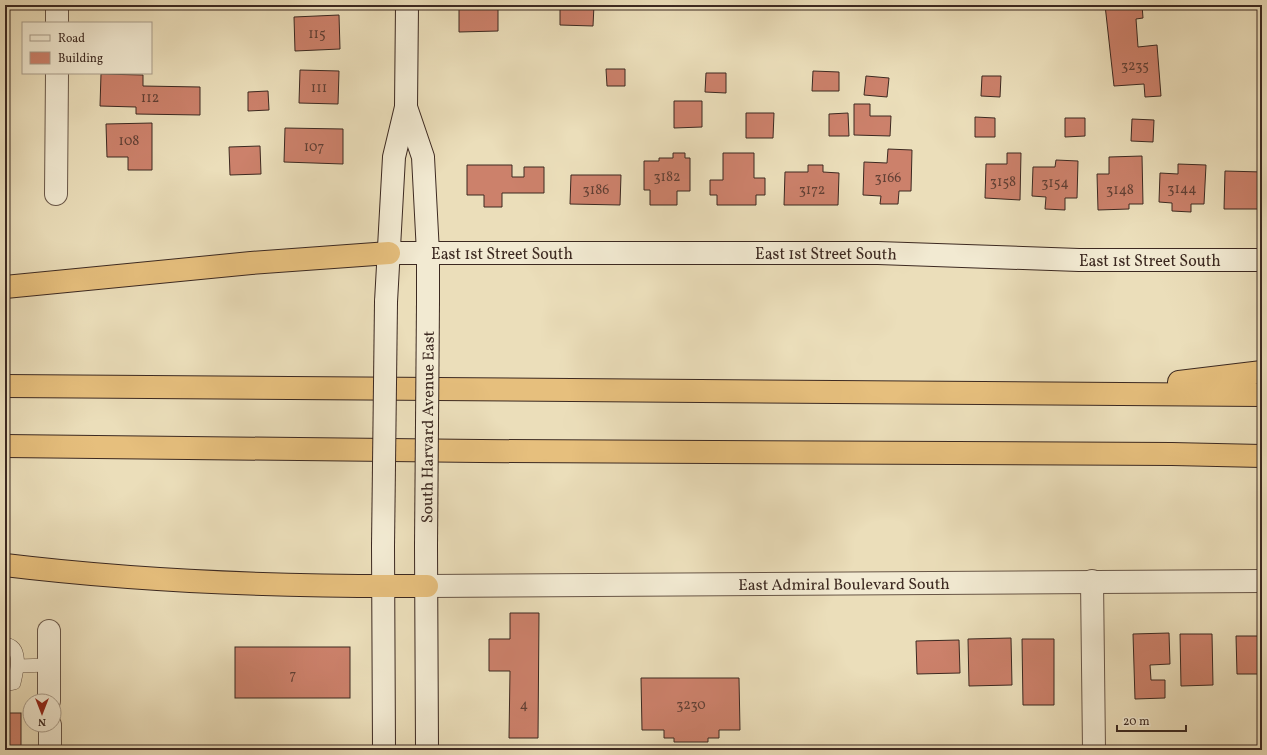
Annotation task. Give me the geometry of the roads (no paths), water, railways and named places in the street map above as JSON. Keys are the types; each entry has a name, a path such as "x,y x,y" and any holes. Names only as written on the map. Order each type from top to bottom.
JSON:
{"highway":[{"path":"5,287 251,263 389,253"},
{"path":"1089,393 1262,372"},
{"path":"5,386 1262,395"},
{"path":"5,446 480,451 1172,454 1262,456"},
{"path":"5,565 62,572 255,585 427,586"}],"main road":[{"path":"57,5 57,22"},
{"name":"South Harvard Avenue East","path":"384,750 386,302 394,157 406,107 407,5"},
{"path":"56,194 57,74"},
{"name":"South Harvard Avenue East","path":"406,107 423,157 428,253 426,546 427,750"},
{"name":"East 1st Street South","path":"389,253 878,253 1079,260 1262,260"},
{"path":"1092,581 1094,750"},
{"name":"East Admiral Boulevard South","path":"427,586 1262,581"},
{"path":"49,631 49,693"},
{"path":"50,733 50,750"}],"lane":[{"path":"5,644 11,645 16,650 18,666 14,683 5,685"},
{"path":"18,666 49,665"}]}
